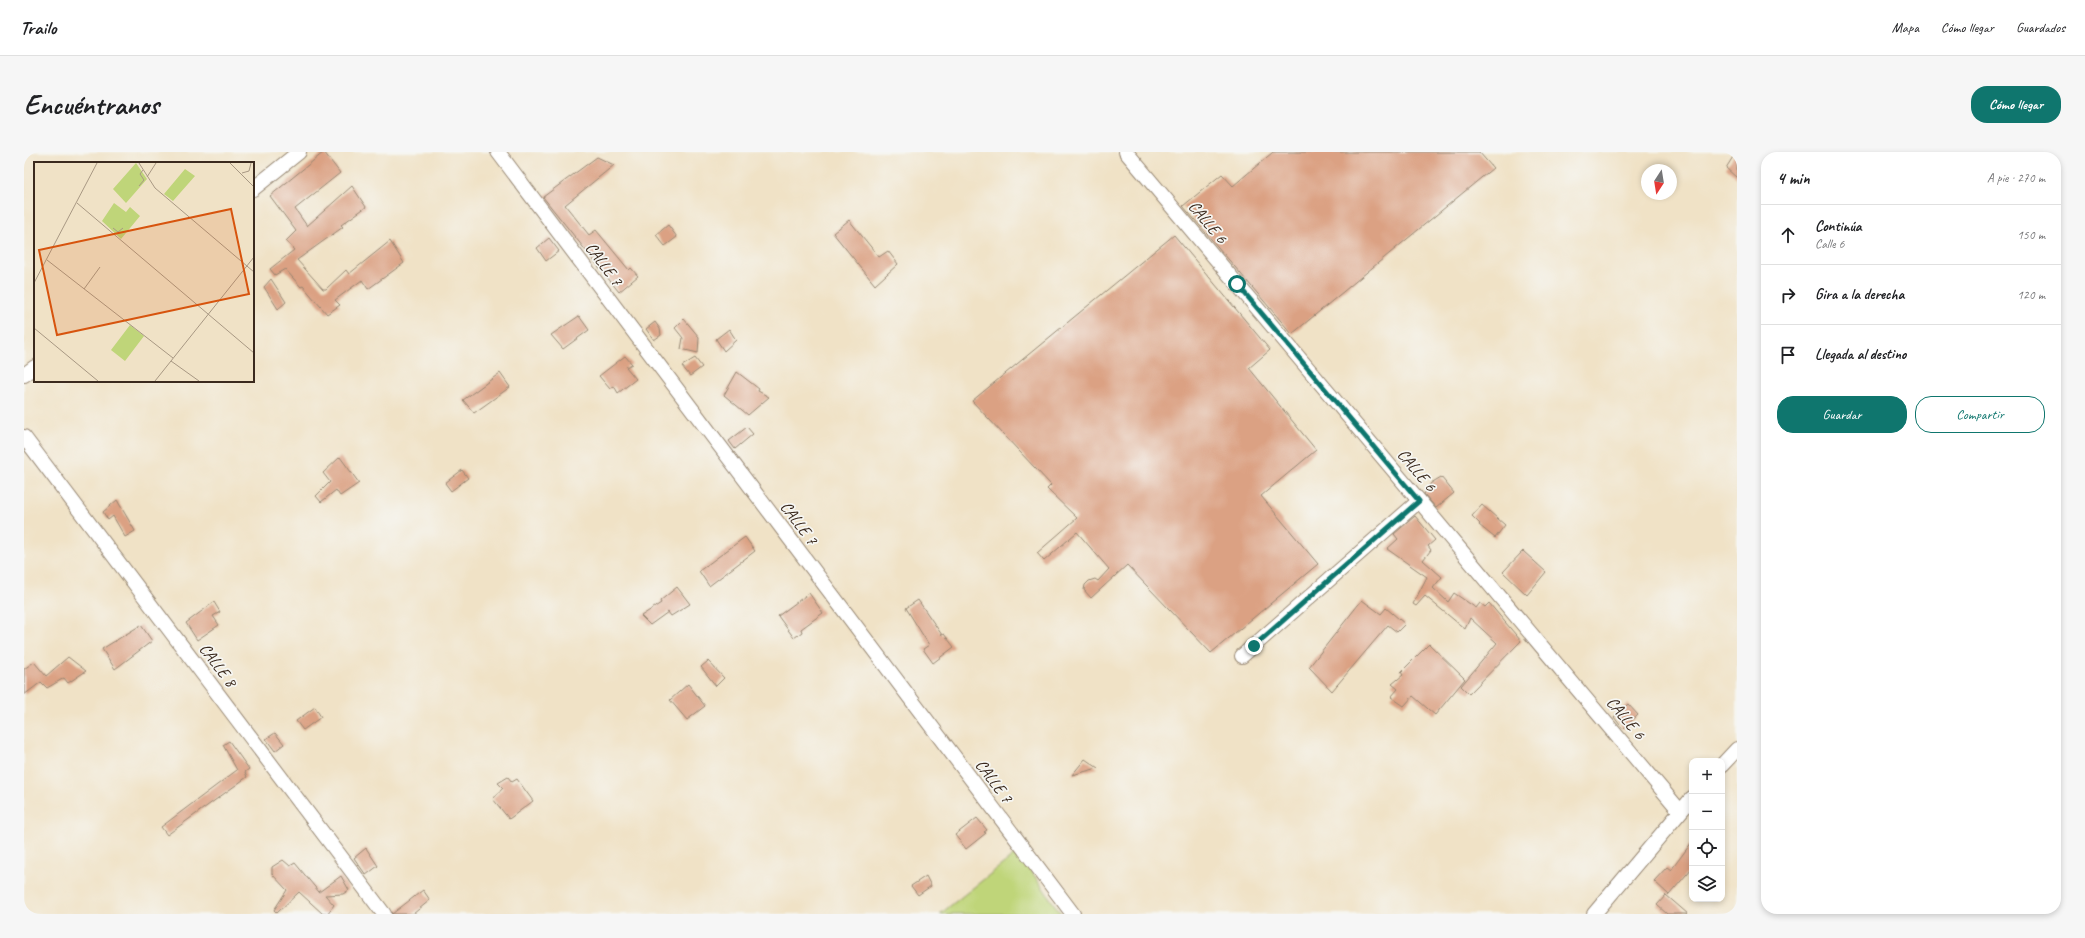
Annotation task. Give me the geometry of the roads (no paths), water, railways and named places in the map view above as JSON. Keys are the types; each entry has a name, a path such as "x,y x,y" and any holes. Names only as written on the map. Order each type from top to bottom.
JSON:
{"street":[{"path":"254,188 299,152"},
{"name":"CALLE 7","path":"498,152 1073,914"},
{"name":"CALLE 6","path":"1126,152 1680,811"},
{"path":"24,376 34,367"},
{"name":"CALLE 8","path":"24,437 384,914"},
{"path":"1242,656 1419,501"},
{"path":"1725,762 1737,748"},
{"path":"1594,914 1689,801"}]}
